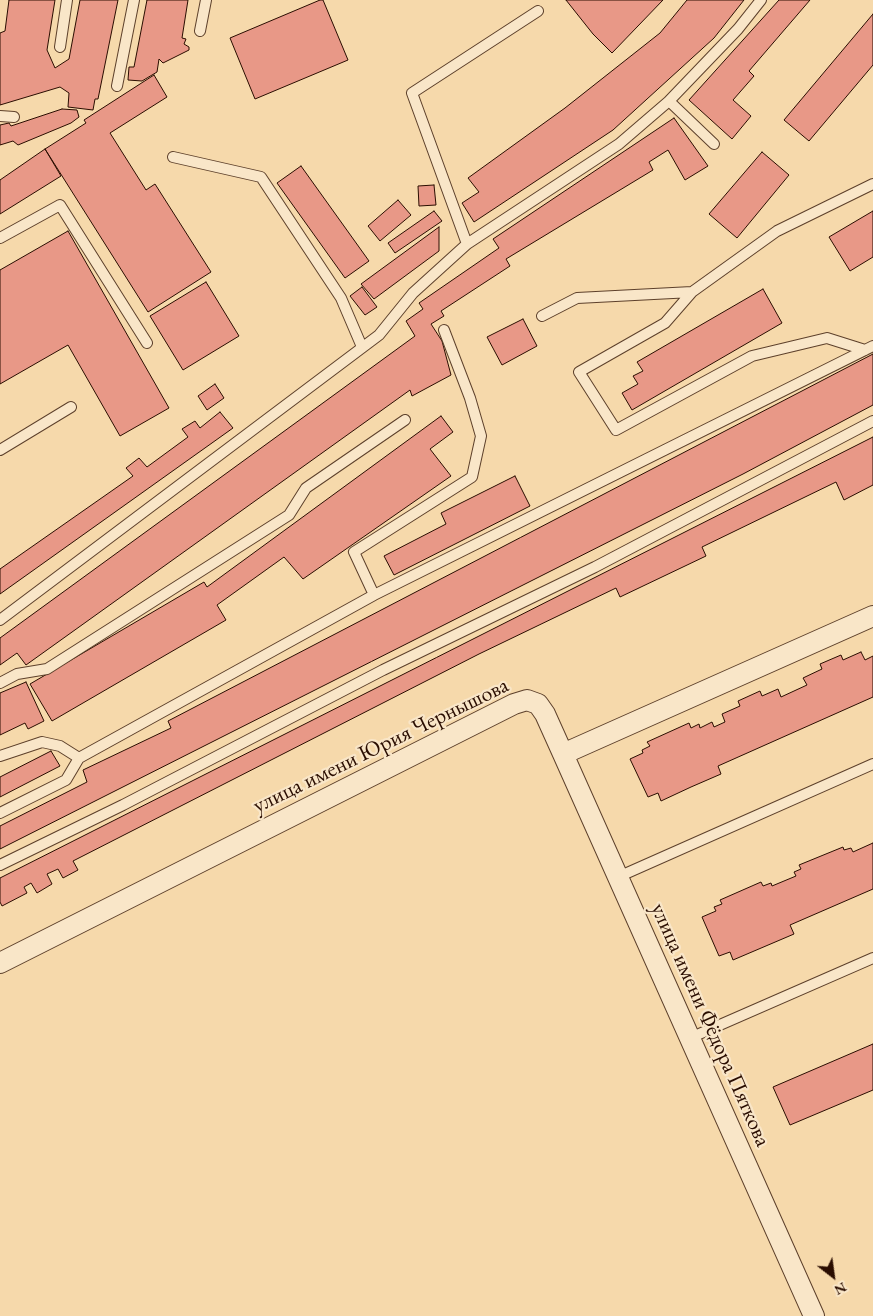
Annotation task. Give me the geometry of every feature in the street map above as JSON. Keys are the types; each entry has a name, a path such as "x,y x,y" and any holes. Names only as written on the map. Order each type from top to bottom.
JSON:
{"street":[{"path":"563,754 873,616"},
{"name":"улица имени Юрия Чернышова","path":"0,963 514,704 527,700 538,704 545,714 563,754"},
{"name":"улица имени Фёдора Пяткова","path":"563,754 814,1316"}],"lane":[{"path":"60,47 67,0"},
{"path":"117,86 134,0"},
{"path":"200,31 206,0"},
{"path":"0,620 379,335 413,292 467,244 619,144 669,101 738,30 761,0"},
{"path":"467,244 412,93 538,11"},
{"path":"669,101 714,144"},
{"path":"0,116 14,117"},
{"path":"173,157 261,177 341,298 362,347"},
{"path":"869,348 827,338 752,356 616,430 579,372 665,323 692,292 778,231 873,184"},
{"path":"0,238 60,205 147,343"},
{"path":"542,316 577,298 692,292"},
{"path":"374,595 354,552 472,477 481,436 470,398 444,330"},
{"path":"0,813 66,780 79,758 374,595 869,348"},
{"path":"0,450 71,406"},
{"path":"0,683 17,674 47,669 289,515 306,488 405,420"},
{"path":"0,865 123,805 383,670 595,567 873,421"},
{"path":"0,756 42,742 60,746 79,758"},
{"path":"618,878 873,764"},
{"path":"690,1038 873,958"}],"building":[{"path":"9,0 55,0 47,50 55,68 69,59 80,0 118,0 98,99 95,99 93,110 68,107 69,93 60,87 0,105 0,33 5,31"},
{"path":"147,0 188,0 182,38 186,39 184,44 189,47 189,50 163,63 159,59 157,72 142,81 128,80 129,67 134,67"},
{"path":"323,0 348,60 255,99 230,38"},
{"path":"566,0 663,0 612,53 593,34"},
{"path":"687,0 744,0 714,38 613,130 474,222 462,203 479,192 468,178 565,108 660,33"},
{"path":"779,0 810,0 749,71 754,76 733,100 751,116 732,139 689,100"},
{"path":"873,14 873,65 809,141 784,120"},
{"path":"154,75 167,97 110,133 146,190 155,184 211,272 148,312 45,149 86,123 84,120"},
{"path":"62,109 77,110 79,117 71,123 18,145 13,141 0,145 0,125 9,123 11,126"},
{"path":"674,118 708,166 685,180 668,150 649,162 653,170 506,259 510,266 441,311 444,316 431,324 442,341 451,375 412,396 410,390 26,665 17,653 0,665 0,638 415,336 406,321 423,309 419,303 499,248 493,239"},
{"path":"45,149 61,176 0,214 0,180"},
{"path":"762,152 789,175 737,238 709,214"},
{"path":"301,166 369,261 345,278 277,183"},
{"path":"434,185 436,205 419,206 418,186"},
{"path":"398,200 411,215 380,241 368,226"},
{"path":"434,211 442,221 395,253 388,243"},
{"path":"873,211 873,257 850,271 829,237"},
{"path":"439,227 439,251 374,299 361,284"},
{"path":"68,231 169,408 120,436 68,345 0,384 0,270"},
{"path":"206,282 239,336 183,370 150,316"},
{"path":"362,287 377,307 365,315 350,296"},
{"path":"763,289 782,323 632,410 622,393 638,384 633,376 643,371 637,362"},
{"path":"523,319 537,346 502,365 487,337"},
{"path":"873,354 873,405 743,474 0,849 0,826 87,782 83,770 171,728 168,721"},
{"path":"215,384 224,398 207,410 198,396"},
{"path":"220,412 233,428 0,594 0,569 133,476 126,468 139,458 147,467 188,437 182,429 195,421 200,428"},
{"path":"441,416 453,432 430,449 451,476 303,579 284,557 217,605 226,620 52,721 30,684 204,582 207,587"},
{"path":"873,437 873,485 844,500 836,482 702,547 706,556 620,597 616,588 479,654 73,861 78,870 63,878 58,869 47,874 52,884 37,893 31,883 24,887 27,893 2,906 0,902 0,878"},
{"path":"515,476 530,506 394,575 384,556 446,524 441,513"},
{"path":"861,652 865,660 873,656 873,697 718,766 721,774 661,801 658,793 648,797 630,759 643,753 642,750 650,746 647,742 689,723 691,728 699,724 700,728 712,722 714,727 725,722 722,714 740,706 738,701 760,691 762,696 778,689 781,697 807,685 803,678 822,669 820,664 841,655 843,660"},
{"path":"26,682 44,721 28,729 25,723 0,735 0,693"},
{"path":"51,751 60,766 0,797 0,777"},
{"path":"873,843 873,889 790,925 794,934 733,960 730,952 719,956 702,917 716,911 714,907 722,904 720,900 761,882 763,886 771,883 772,886 796,876 794,872 801,869 799,865 843,847 844,850 851,848 853,852"},
{"path":"873,1044 873,1090 790,1125 773,1087"}]}
